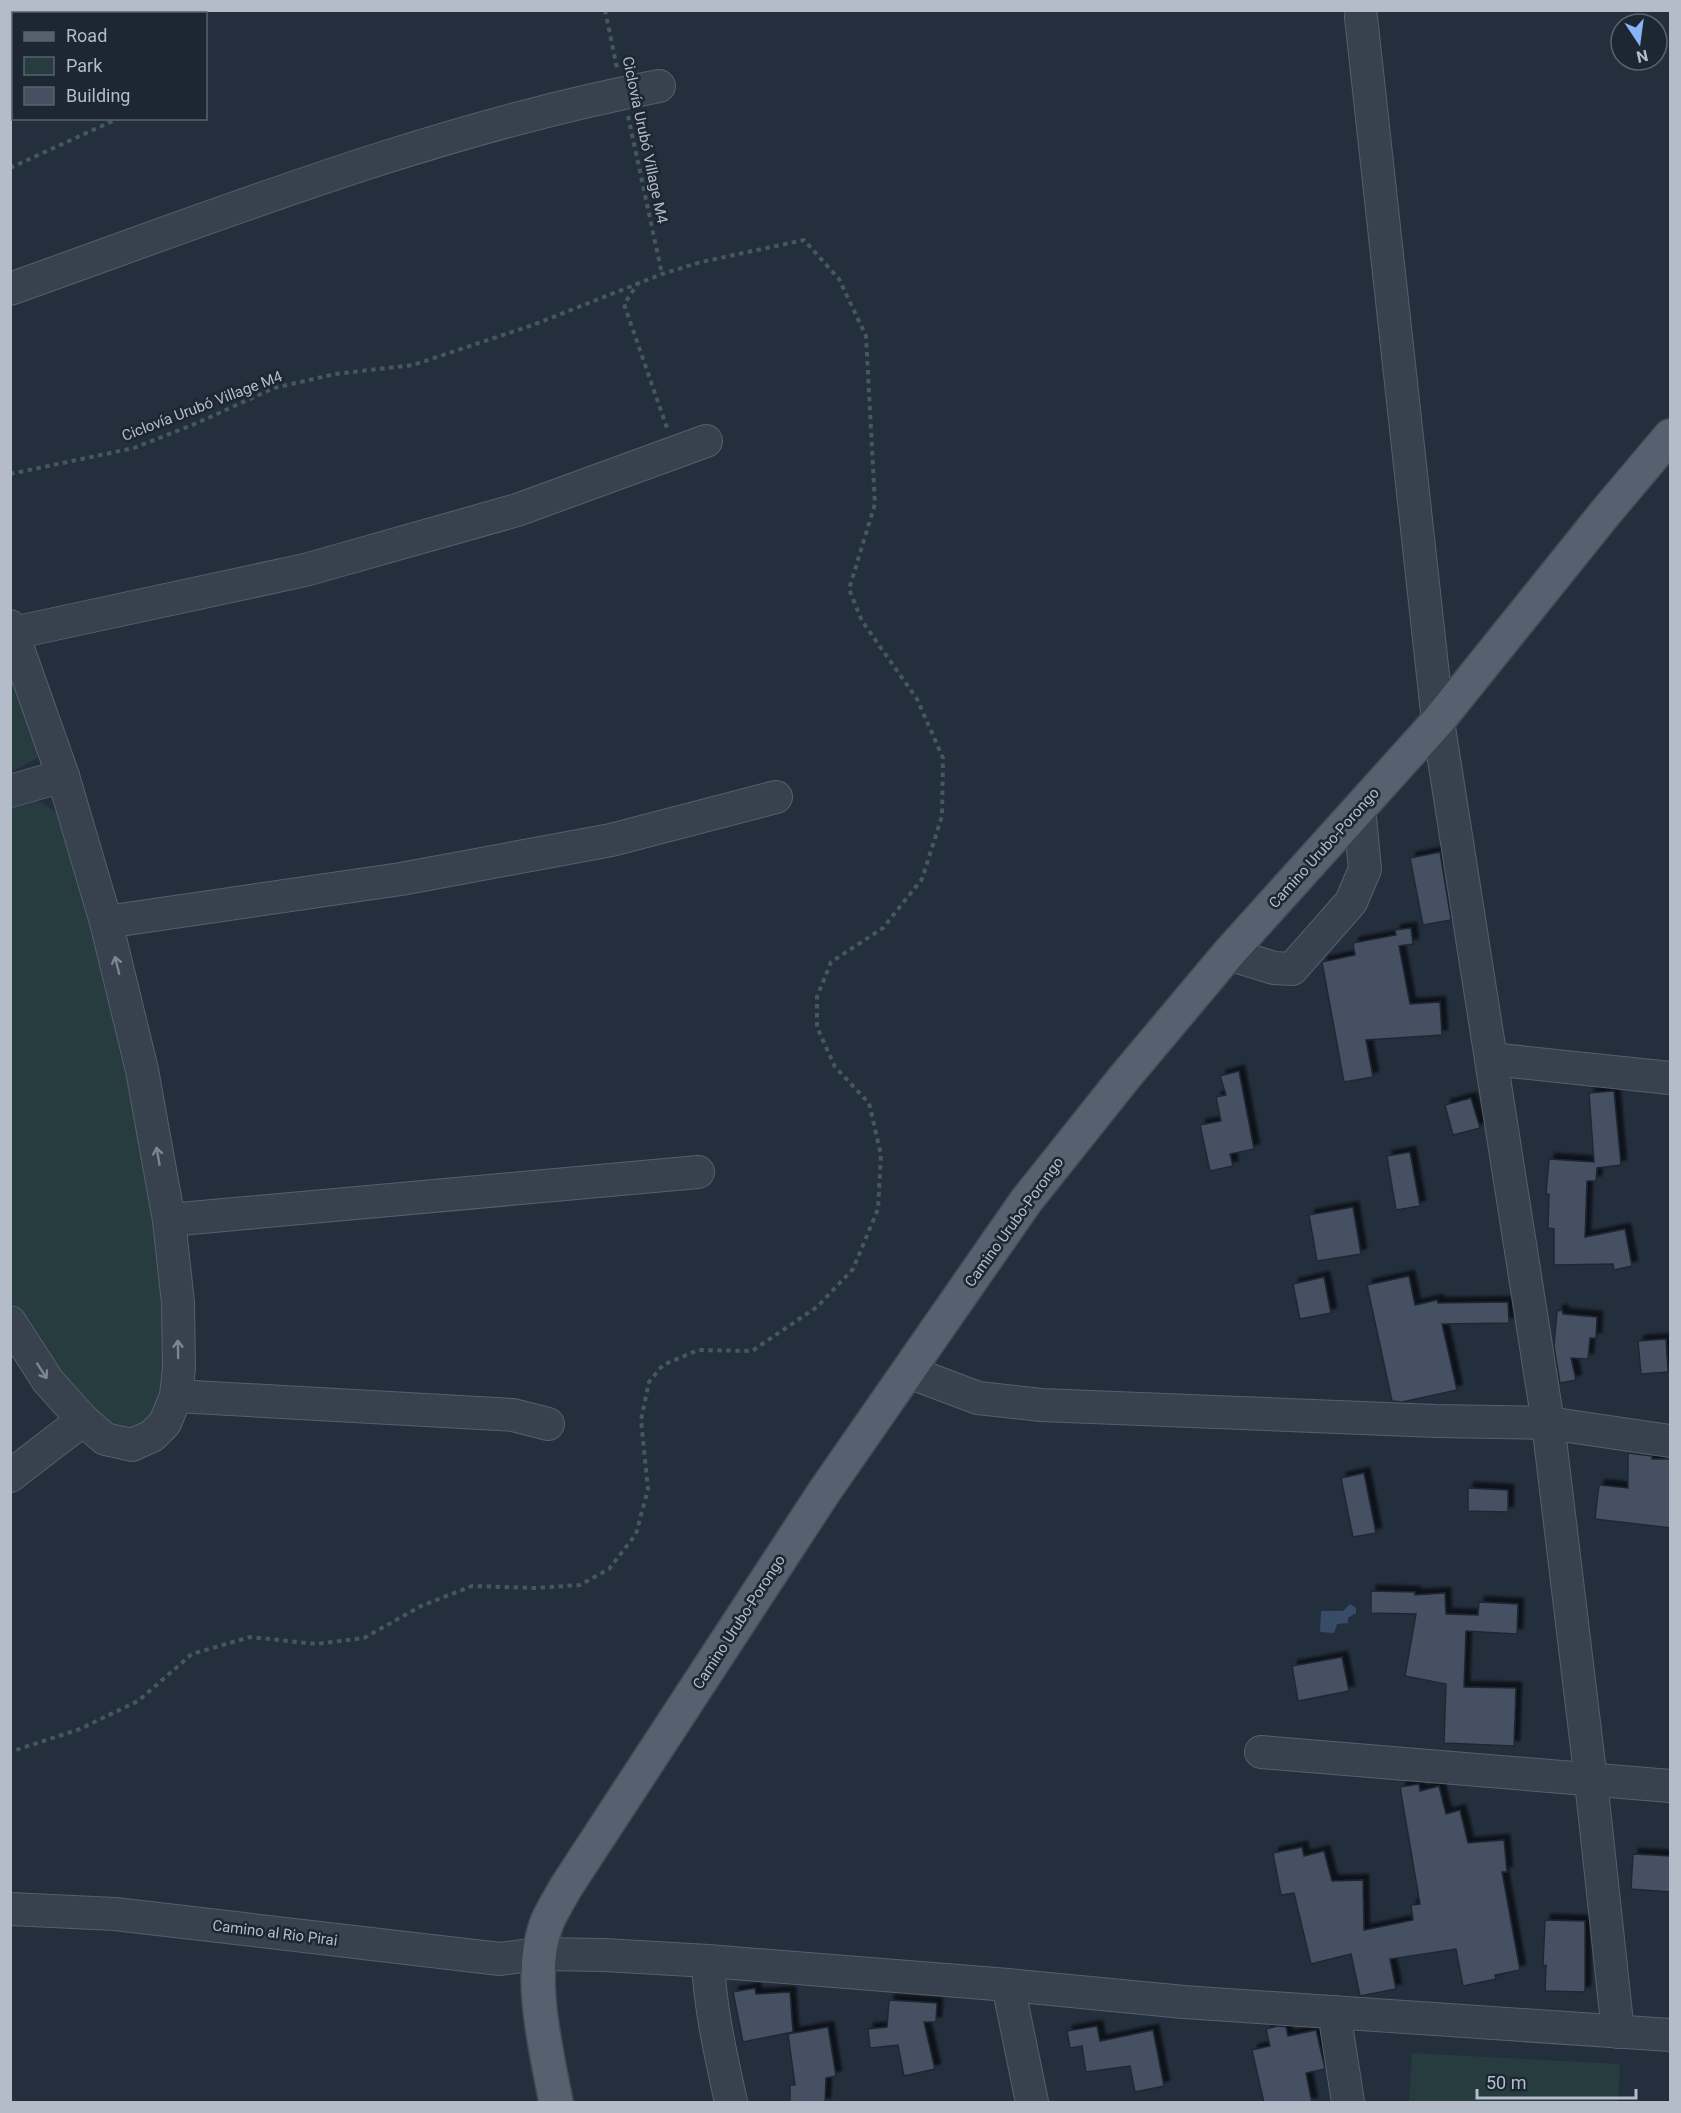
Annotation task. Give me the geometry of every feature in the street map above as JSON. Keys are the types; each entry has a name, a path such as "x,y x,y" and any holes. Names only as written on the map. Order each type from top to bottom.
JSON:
{"main road":[{"name":"Camino Urubo-Porongo","path":"556,2103 540,2013 539,1954 548,1921 566,1887 824,1492 1026,1201 1124,1078 1228,954 1438,721 1606,512 1671,436"}],"street":[{"path":"1361,17 1438,721 1548,1423 1591,1781 1618,2032"},
{"path":"10,289 330,175 425,145 623,93 659,86"},
{"path":"10,1322 48,1381 83,1420 105,1439 132,1445 152,1436 165,1423 176,1396 179,1368 178,1303 169,1220 142,1070 106,922 63,776 12,630 305,570 517,510 706,441"},
{"path":"10,791 63,776"},
{"path":"106,922 412,877 611,840 776,797"},
{"path":"1228,954 1274,968 1292,969 1351,902 1365,869 1359,808"},
{"path":"1491,1059 1671,1078"},
{"path":"169,1220 698,1172"},
{"path":"909,1371 978,1398 1041,1405 1436,1421 1548,1423 1671,1442"},
{"path":"176,1396 513,1415 548,1424"},
{"path":"10,1476 83,1420"},
{"path":"1261,1752 1671,1786"},
{"name":"Camino al Rio Pirai","path":"10,1909 115,1914 500,1959 539,1954 708,1961 1008,1985 1184,2002 1671,2035"},
{"path":"708,1961 709,1985 719,2048 731,2103"},
{"path":"1008,1985 1032,2103"},
{"path":"1334,2012 1348,2103"}],"path":[{"name":"Ciclovía Urubó Village M4","path":"605,10 662,274"},
{"path":"10,168 115,120"},
{"name":"Ciclovía Urubó Village M4","path":"10,474 134,448 197,423 274,388 335,374 413,365 532,325 640,281 701,262 804,240 839,279 866,336 875,504 849,590 862,621 917,699 943,758 942,816 922,879 883,928 831,962 817,997 817,1027 835,1067 869,1103 881,1155 878,1209 853,1269 817,1307 752,1351 698,1350 663,1365 656,1373 650,1382 641,1420 648,1489 636,1534 609,1569 580,1585 535,1588 472,1586 421,1606 364,1638 316,1644 250,1637 192,1654 138,1701 80,1729 10,1752"},
{"path":"640,281 624,304 675,452"}],"green space":[{"path":"10,670 38,746 37,758 11,772"},
{"path":"36,799 60,815 117,1027 160,1226 167,1329 163,1401 136,1432 118,1431 92,1412 59,1374 11,1300 10,804"},
{"path":"1412,2053 1620,2064 1618,2102 1409,2102"}],"water":[{"path":"1350,1604 1356,1608 1356,1613 1348,1618 1348,1623 1337,1624 1334,1633 1320,1632 1321,1611 1343,1611"}],"building":[{"path":"1440,852 1451,920 1423,925 1410,858"},
{"path":"1411,928 1413,944 1399,946 1410,1004 1440,1002 1442,1035 1366,1040 1373,1077 1344,1082 1322,962 1355,955 1353,943 1396,935 1395,930"},
{"path":"1239,1071 1254,1149 1230,1154 1233,1166 1210,1171 1200,1125 1221,1121 1216,1097 1226,1095 1220,1076"},
{"path":"1614,1091 1621,1165 1597,1168 1596,1181 1587,1181 1585,1237 1625,1229 1632,1266 1614,1270 1613,1264 1554,1265 1554,1229 1548,1228 1549,1194 1546,1194 1549,1159 1594,1162 1589,1093"},
{"path":"1471,1098 1480,1128 1453,1135 1445,1105"},
{"path":"1410,1152 1420,1206 1396,1210 1387,1156"},
{"path":"1353,1207 1361,1254 1317,1261 1309,1215"},
{"path":"1409,1276 1415,1305 1437,1300 1438,1303 1508,1302 1509,1323 1442,1324 1457,1390 1402,1402 1392,1401 1367,1285"},
{"path":"1324,1277 1331,1313 1300,1319 1293,1284"},
{"path":"1562,1310 1563,1314 1597,1317 1596,1338 1590,1338 1588,1359 1571,1358 1576,1380 1560,1383 1554,1346 1557,1311"},
{"path":"1666,1339 1668,1372 1641,1374 1638,1341"},
{"path":"1628,1453 1652,1456 1652,1459 1671,1459 1671,1528 1595,1519 1599,1485 1628,1488"},
{"path":"1364,1473 1376,1533 1353,1537 1341,1478"},
{"path":"1468,1488 1508,1490 1508,1512 1468,1511"},
{"path":"1371,1591 1415,1592 1415,1595 1445,1593 1446,1614 1478,1615 1479,1602 1518,1604 1517,1634 1466,1631 1464,1687 1516,1688 1514,1746 1444,1743 1446,1684 1405,1676 1416,1614 1371,1613"},
{"path":"1342,1657 1349,1691 1298,1701 1292,1666"},
{"path":"1419,1784 1420,1791 1439,1786 1446,1814 1460,1810 1468,1843 1504,1840 1507,1872 1502,1872 1520,1970 1495,1975 1496,1979 1463,1986 1456,1949 1390,1959 1396,1989 1360,1996 1351,1954 1311,1964 1294,1893 1281,1895 1273,1853 1302,1847 1304,1856 1324,1851 1332,1881 1363,1880 1364,1930 1413,1920 1411,1905 1420,1904 1400,1787"},
{"path":"1633,1854 1671,1856 1671,1892 1631,1889"},
{"path":"1545,1920 1585,1921 1585,1992 1545,1991 1546,1965 1543,1966"},
{"path":"755,1988 756,1994 790,1992 793,2032 743,2042 733,1992"},
{"path":"889,2000 937,2003 936,2022 924,2022 935,2069 904,2076 898,2045 870,2048 868,2029 887,2027"},
{"path":"1097,2026 1100,2041 1153,2030 1164,2086 1135,2092 1130,2066 1086,2072 1082,2046 1070,2048 1067,2031"},
{"path":"828,2027 836,2076 826,2078 825,2103 790,2103 790,2085 795,2085 788,2034"},
{"path":"1286,2027 1288,2036 1316,2030 1325,2069 1306,2073 1312,2103 1264,2103 1252,2050 1270,2046 1266,2029"}]}
